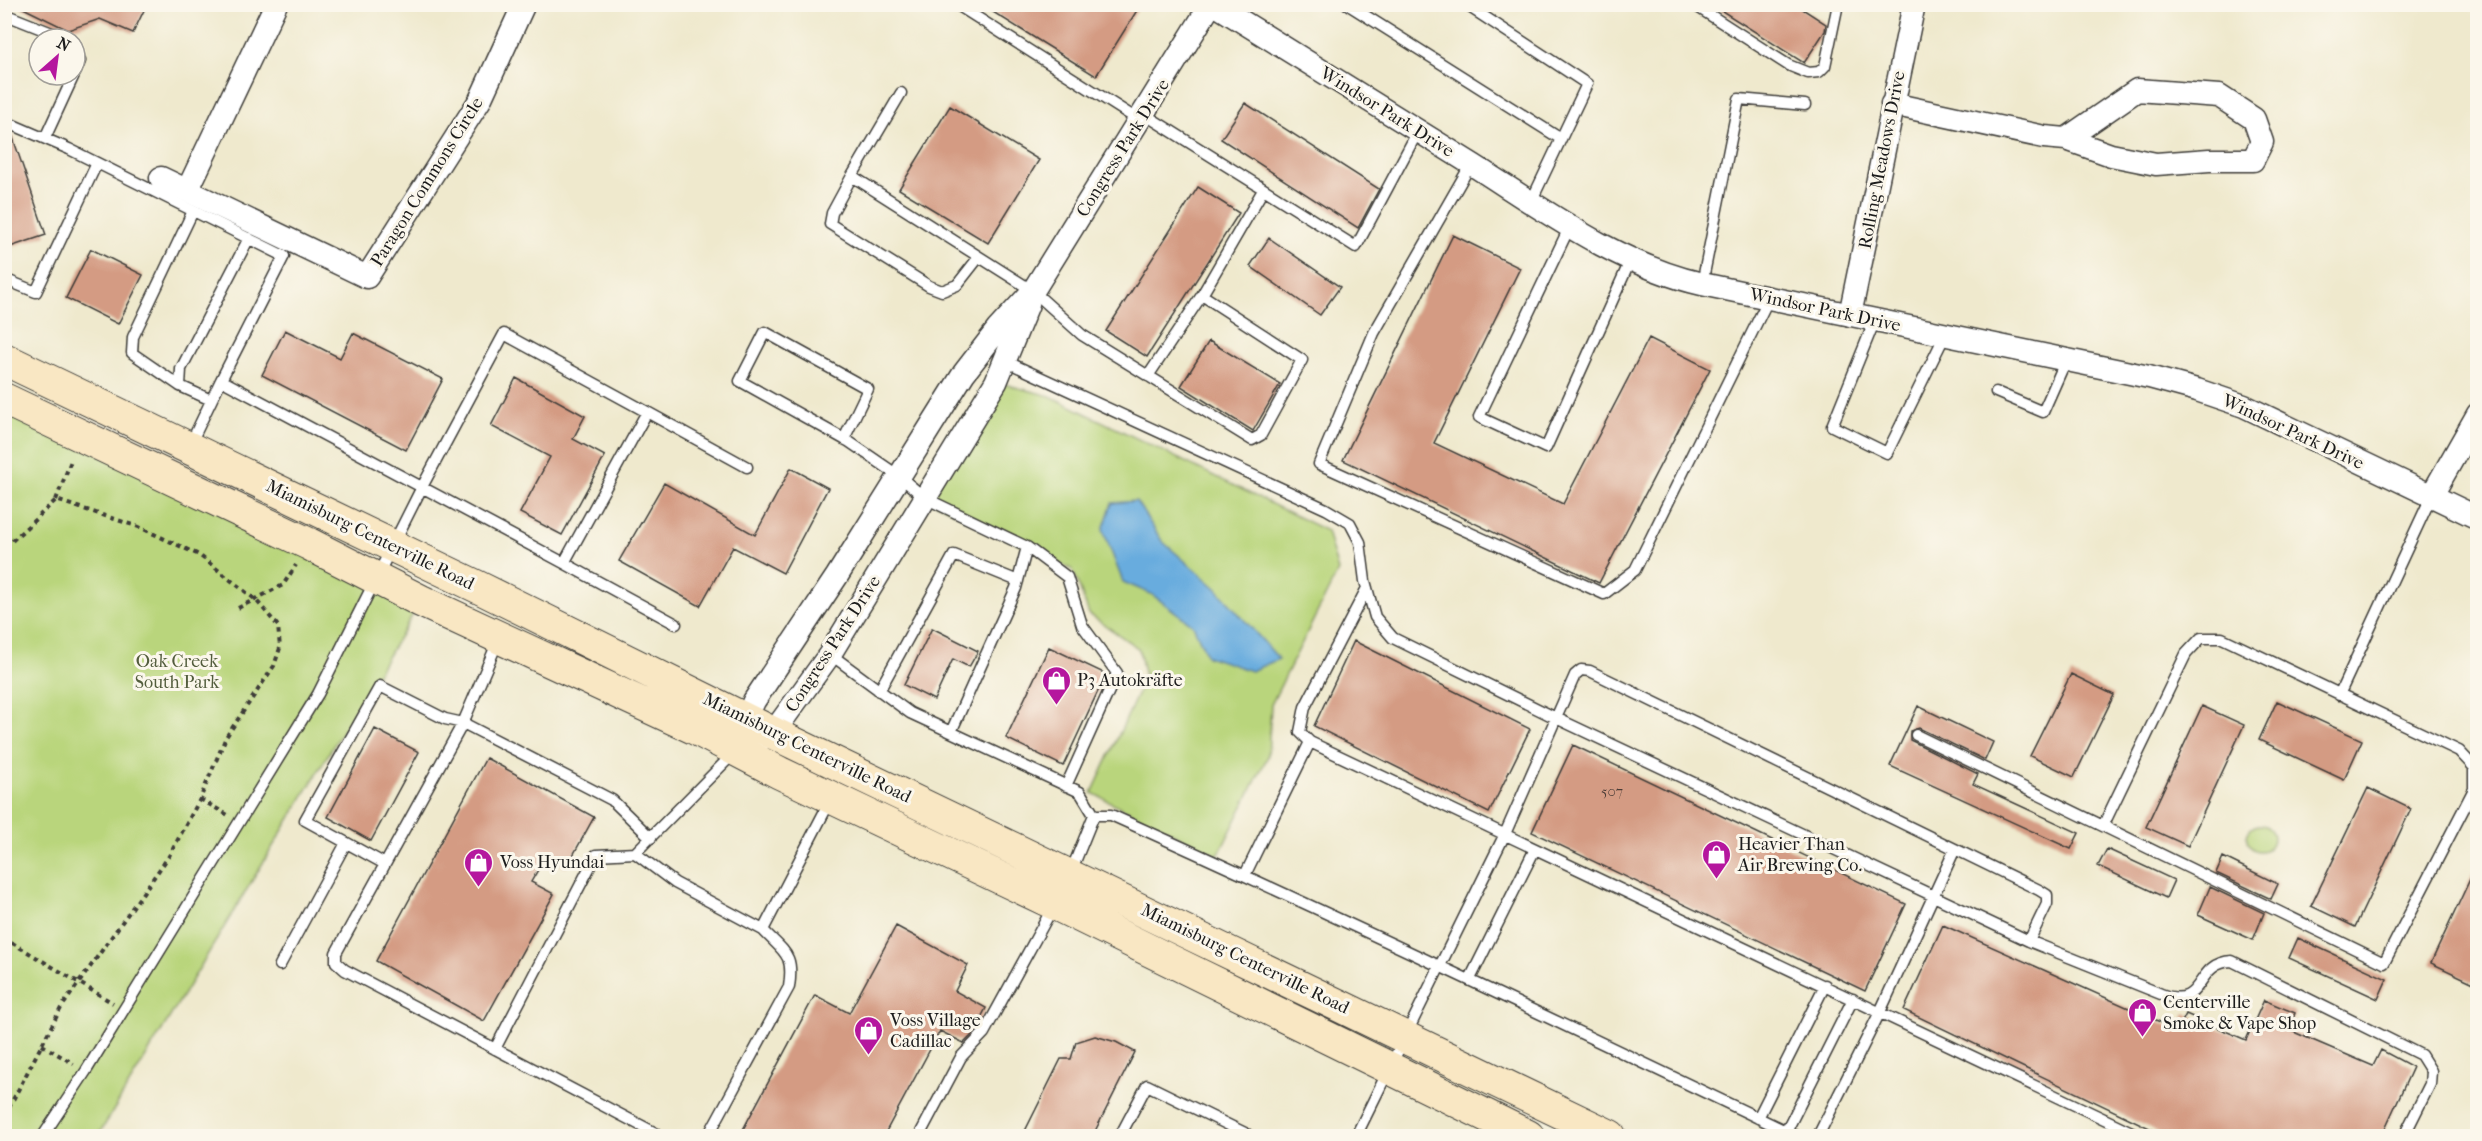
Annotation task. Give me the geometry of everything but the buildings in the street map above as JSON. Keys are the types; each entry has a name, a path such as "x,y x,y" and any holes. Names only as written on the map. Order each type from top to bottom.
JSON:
{"main road":[{"name":"Miamisburg Centerville Road","path":"4,359 393,546 773,734 1070,875 1610,1137"},
{"name":"Miamisburg Centerville Road","path":"4,399 738,750 831,798 1055,904 1528,1137"},
{"path":"174,479 188,448"},
{"path":"1055,904 1070,875"}],"street":[{"path":"191,200 276,4"},
{"name":"Paragon Commons Circle","path":"161,178 191,200 367,276 480,100 524,4"},
{"name":"Congress Park Drive","path":"738,750 746,719 754,701 837,576 963,373 1033,291 1213,4"},
{"name":"Windsor Park Drive","path":"1213,4 1570,226 1630,259 1702,284 2149,377 2197,390 2244,406 2478,518"},
{"name":"Rolling Meadows Drive","path":"1850,315 1914,4"},
{"path":"1892,104 2044,137 2066,139 2111,155 2156,164 2209,160 2253,160 2262,142 2254,119 2219,96 2137,90 2066,139"},
{"name":"Congress Park Drive","path":"738,750 773,734 830,654 996,382 1033,291"},
{"path":"2432,495 2478,414"}],"lane":[{"path":"956,4 1356,248 1418,131"},
{"path":"1347,4 1561,139"},
{"path":"1465,4 1587,84 1531,202"},
{"path":"1693,4 1788,64 1808,73 1819,72 1825,66 1838,4"},
{"path":"4,14 37,27"},
{"path":"45,138 69,87"},
{"path":"901,93 852,176 832,213 830,224 929,286 942,291 957,285 979,257"},
{"path":"1702,284 1739,99 1805,105"},
{"path":"4,121 98,163 191,200 249,238 284,256 188,448"},
{"path":"4,279 36,292 98,163"},
{"path":"1471,164 1374,333 1319,464 1604,594 1635,570 1769,298"},
{"path":"852,176 1033,291 1082,335 1252,440 1261,435 1302,360 1202,295"},
{"path":"1148,376 1202,295 1263,190"},
{"path":"191,200 133,338 132,353 180,386 211,400"},
{"path":"1570,226 1479,417 1546,448 1630,259"},
{"path":"180,386 181,369 249,238"},
{"path":"1875,320 1832,426 1887,453 1945,334"},
{"path":"844,439 868,389 765,332 740,381 844,439 899,476 926,498 1027,548 1066,577 1082,625 1117,673 1066,786"},
{"path":"43,1137 124,1010 318,694 422,488 504,334 747,467"},
{"path":"983,348 1005,361 1326,509 1350,523 1360,542 1367,588 1375,617 1393,638 1556,718 2029,941 2176,1000 2189,996 2212,966 2232,961 2421,1055 2431,1071 2430,1084 2404,1137"},
{"path":"1996,392 2043,412 2066,360"},
{"path":"221,380 676,624"},
{"path":"564,563 647,412"},
{"path":"2339,695 2432,495"},
{"path":"951,732 1018,581 1027,548"},
{"path":"879,691 954,555 1018,581"},
{"path":"1367,588 1305,707 1300,732 1310,742 1825,985 2140,1137"},
{"path":"500,638 463,723 336,953 336,962 345,970 662,1137"},
{"path":"1916,735 2384,963 2474,789 2474,767 2459,751 2222,638 2200,638 2186,654 2103,826"},
{"path":"830,654 910,713 1080,792 1094,814"},
{"path":"1356,1137 1505,834 1575,675 1581,670 1590,671 2047,895 2047,904 2029,941"},
{"path":"385,864 305,820 380,686 445,719 463,723 612,800 651,838"},
{"path":"1245,875 1310,742"},
{"path":"635,853 721,764 738,750"},
{"path":"763,930 831,798"},
{"path":"1070,875 1094,814"},
{"path":"1094,814 1111,815 1441,965 1758,1118 1788,1135 1853,999"},
{"path":"280,965 346,843"},
{"path":"1470,980 1535,849"},
{"path":"1818,1137 1880,1012 1955,849"},
{"path":"495,1049 596,855 635,853 675,883 763,930 790,957 792,969 789,987 708,1137"},
{"path":"919,1137 961,1058 984,1033 1055,904"},
{"path":"1758,1118 1825,985"},
{"path":"1120,1137 1147,1085 1233,1132 1251,1137"}],"path":[{"path":"4,544 12,541 56,500 81,435"},
{"path":"4,1117 61,1008 169,856 200,799 226,738 274,666 280,648 278,626 256,600 199,555 140,527 56,500"},
{"path":"238,608 283,585 309,544"},
{"path":"200,799 239,822"},
{"path":"4,938 124,1010"},
{"path":"42,1045 86,1071"}],"green space":[{"path":"996,382 1050,396 1327,531 1338,571 1271,705 1268,756 1218,856 1092,793 1145,678 1139,649 1089,614 1073,570 925,498"},
{"name":"Oak Creek South Park","path":"4,399 421,601 98,1136 5,1136"},
{"path":"2260,825 2269,829 2273,838 2269,847 2260,851 2251,847 2247,838 2251,829"}],"water":[{"path":"1136,501 1162,541 1216,588 1279,659 1251,671 1207,656 1193,625 1151,594 1123,582 1103,530 1112,503"}],"place":[{"name":"P3 Autokräfte","path":"1056,706"},
{"name":"Heavier Than Air Brewing Co.","path":"1717,880"},
{"name":"Voss Hyundai","path":"479,888"},
{"name":"Centerville Smoke & Vape Shop","path":"2142,1038"},
{"name":"Voss Village Cadillac","path":"869,1056"}]}
